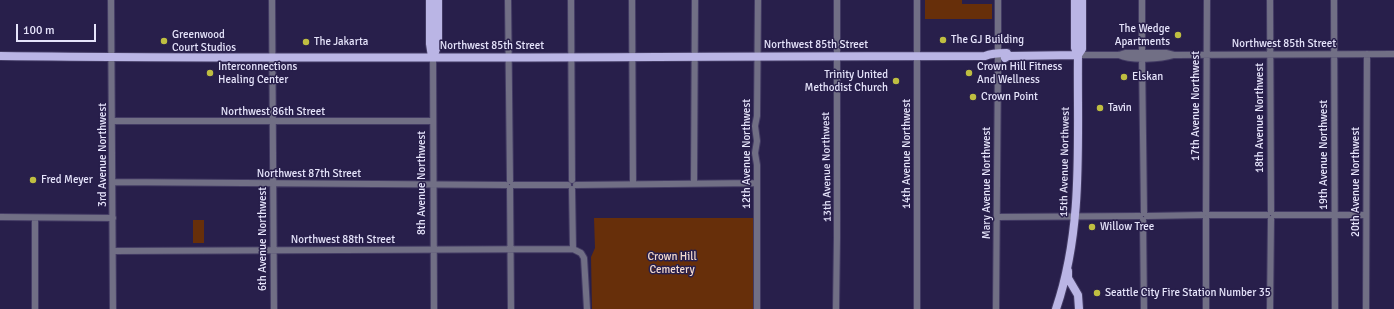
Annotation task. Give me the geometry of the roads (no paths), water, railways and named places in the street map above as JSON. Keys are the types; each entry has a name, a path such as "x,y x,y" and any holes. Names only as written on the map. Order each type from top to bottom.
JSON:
{"main road":[{"name":"8th Avenue Northwest","path":"430,0 430,44 432,58"},
{"name":"8th Avenue Northwest","path":"432,58 438,44 438,0"},
{"name":"15th Avenue Northwest","path":"1056,309 1067,269 1076,216 1078,180 1078,55 1074,48 1075,0"},
{"name":"15th Avenue Northwest","path":"1078,55 1082,49 1082,0"},
{"name":"Northwest 85th Street","path":"0,56 272,58 985,56 991,58 1007,54 1008,56 1078,55"},
{"path":"1067,269 1068,278 1078,295 1079,309"},
{"path":"1063,286 1075,296 1079,309"}],"street":[{"name":"3rd Avenue Northwest","path":"111,0 113,57 113,309"},
{"name":"6th Avenue Northwest","path":"272,0 274,309"},
{"path":"508,0 511,309"},
{"path":"571,0 573,249 581,253 584,258 587,309"},
{"path":"632,0 633,183"},
{"path":"694,183 695,0"},
{"name":"12th Avenue Northwest","path":"757,309 757,165 755,153 757,141 755,126 757,116 758,0"},
{"name":"13th Avenue Northwest","path":"836,0 836,309"},
{"name":"14th Avenue Northwest","path":"917,0 917,309"},
{"name":"Mary Avenue Northwest","path":"996,309 998,0"},
{"path":"1142,0 1144,309"},
{"name":"17th Avenue Northwest","path":"1206,309 1207,0"},
{"name":"18th Avenue Northwest","path":"1270,0 1270,309"},
{"name":"19th Avenue Northwest","path":"1334,0 1335,309"},
{"name":"Northwest 85th Street","path":"1078,55 1119,55 1125,53 1142,55 1166,52 1174,55 1394,54"},
{"name":"20th Avenue Northwest","path":"1366,309 1367,54"},
{"name":"8th Avenue Northwest","path":"432,58 434,309"},
{"name":"Northwest 86th Street","path":"113,121 433,121"},
{"name":"Northwest 87th Street","path":"113,182 433,185 757,183"},
{"path":"997,217 1366,215"},
{"path":"0,217 113,218"},
{"path":"35,218 35,309"},
{"name":"Northwest 88th Street","path":"113,251 573,249"}],"place":[{"name":"The Wedge Apartments","path":"1178,35"},
{"name":"The GJ Building","path":"943,40"},
{"name":"Greenwood Court Studios","path":"164,41"},
{"name":"The Jakarta","path":"306,42"},
{"name":"Interconnections Healing Center","path":"210,73"},
{"name":"Crown Hill Fitness And Wellness","path":"969,73"},
{"name":"Elskan","path":"1124,77"},
{"name":"Trinity United Methodist Church","path":"896,81"},
{"name":"Crown Point","path":"973,97"},
{"name":"Tavin","path":"1100,108"},
{"name":"Fred Meyer","path":"33,180"},
{"name":"Willow Tree","path":"1092,227"},
{"name":"Seattle City Fire Station Number 35","path":"1097,293"}],"park label":[{"name":"Crown Hill Cemetery","path":"672,263"}]}
